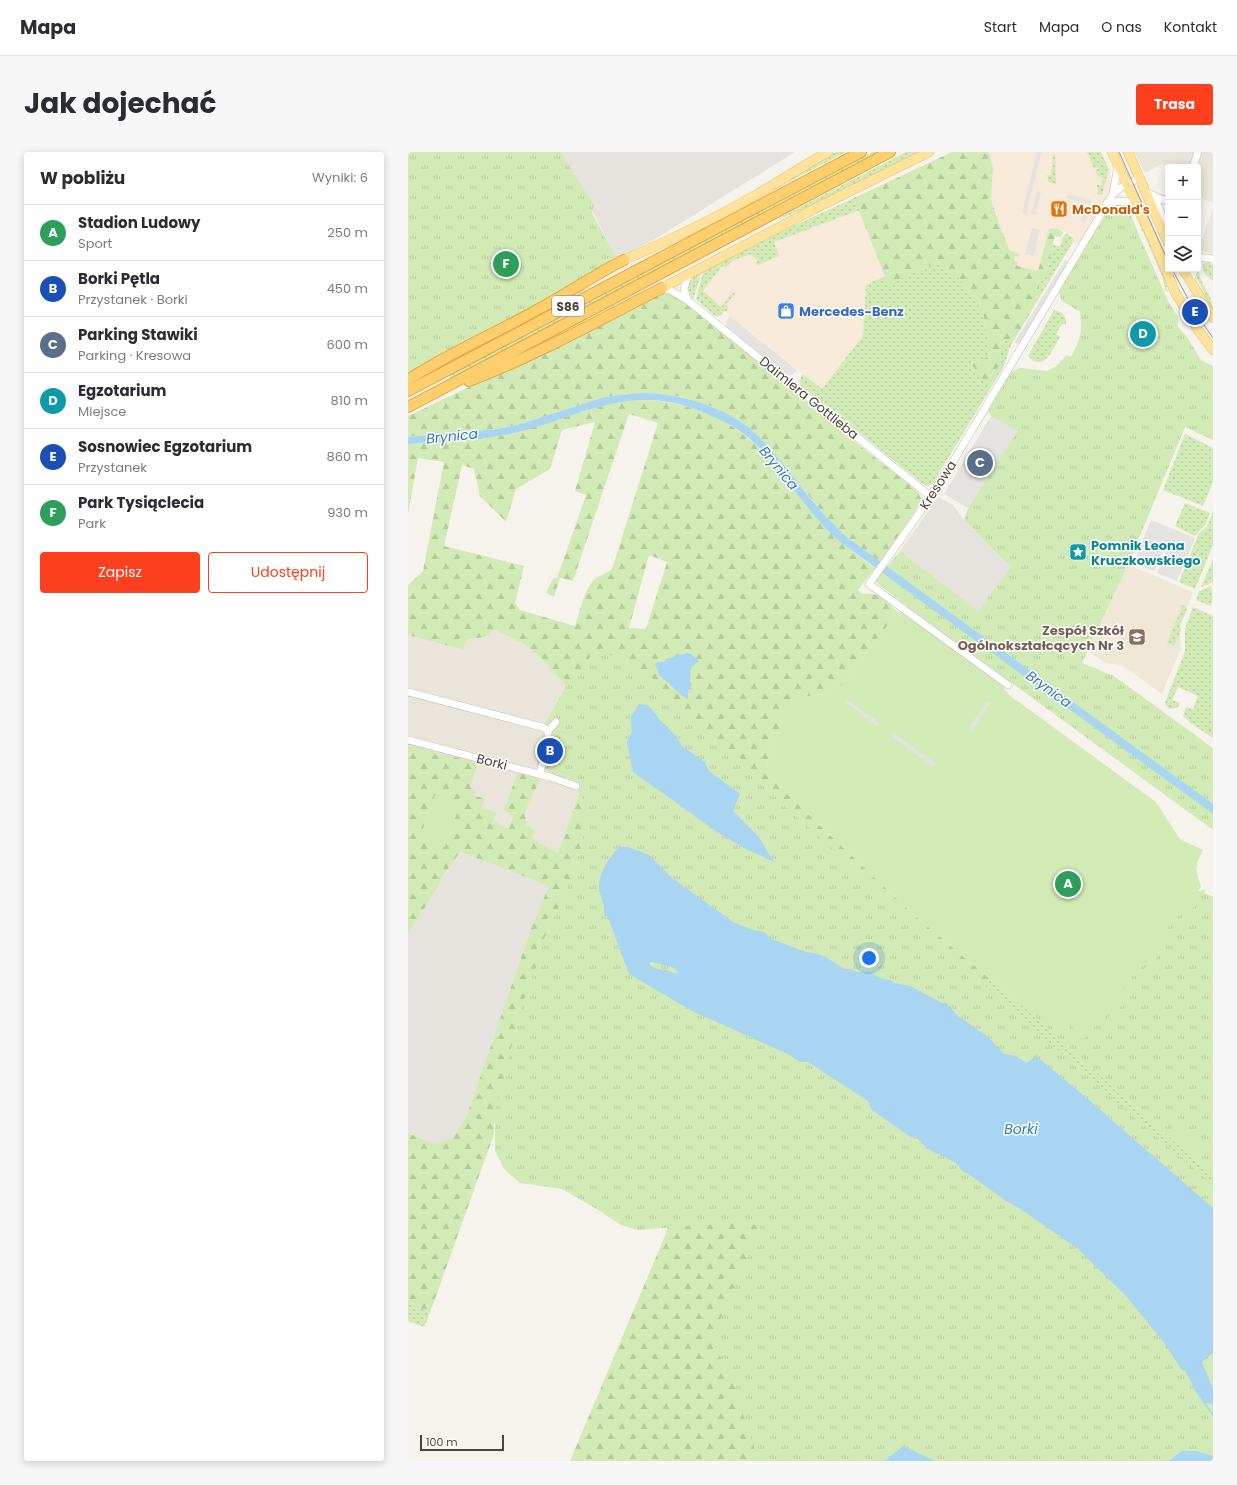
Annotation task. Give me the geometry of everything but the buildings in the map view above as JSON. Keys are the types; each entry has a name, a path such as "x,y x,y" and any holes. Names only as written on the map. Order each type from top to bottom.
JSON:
{"highway":[{"name":"S86","path":"408,392 861,152"},
{"name":"S86","path":"408,407 890,152"},
{"path":"408,380 432,365 545,306 600,272 624,260"},
{"path":"431,395 491,373 662,288"}],"main road":[{"path":"624,260 662,244 759,193 828,152"},
{"path":"662,288 822,205 929,152"},
{"path":"1112,152 1137,203 1176,294 1198,330 1213,350"},
{"path":"1128,152 1165,236"},
{"path":"1186,272 1213,318"}],"street":[{"path":"1194,164 1198,152"},
{"path":"1113,194 1116,171 1119,164"},
{"path":"1113,194 1139,178"},
{"path":"1145,191 1154,196 1165,199"},
{"name":"Kresowa","path":"1008,685 869,584 954,460 1113,194"},
{"path":"1154,196 1165,223"},
{"path":"1107,203 1119,201 1137,203"},
{"path":"1190,281 1194,272"},
{"path":"687,300 684,289 688,275"},
{"name":"Daimlera Gottlieba","path":"662,288 670,290 687,300 930,496"},
{"path":"408,692 542,727 548,731"},
{"path":"540,774 548,738 548,731 556,722"},
{"name":"Borki","path":"408,740 540,774 576,786"}],"shaded area":[{"path":"546,152 795,152 660,236 617,260 577,180"},
{"path":"989,152 1101,152 1112,179 1125,203 1108,211 1084,250 1073,242 1072,235 1058,229 1050,228 1039,271 1017,266 1014,261 1015,256 1018,257 1010,251 991,199 993,168"},
{"path":"1037,152 1042,152 1026,214 1022,213"},
{"path":"1134,152 1213,152 1213,203 1201,198 1201,164 1165,164 1165,166 1162,164 1145,173"},
{"path":"1037,191 1041,192 1036,214 1031,214"},
{"path":"1067,194 1092,200 1090,204 1066,198"},
{"path":"1090,204 1094,205 1085,222 1080,221"},
{"path":"1213,209 1213,255 1201,250 1201,241"},
{"path":"860,210 885,276 866,285 863,336 822,389 700,291 720,265 774,242"},
{"path":"1032,228 1040,230 1034,256 1025,254"},
{"path":"1065,260 1069,262 1020,343 1014,343"},
{"path":"730,316 797,370 792,375 786,376 727,328 726,322"},
{"path":"991,416 1018,431 968,508 944,494"},
{"path":"938,497 953,505 964,520 1012,567 978,612 900,551"},
{"path":"1151,520 1195,538 1177,581 1157,573 1166,551 1163,550 1154,571 1133,563"},
{"name":"Zespół Szkół Ogólnokształcących Nr 3","path":"1128,565 1193,592 1180,626 1181,648 1162,694 1122,665 1106,663 1088,652"},
{"path":"493,629 522,643 537,654 562,681 571,696 582,784 558,853 532,838 535,832 526,824 525,812 541,778 518,772 513,816 509,829 494,821 481,808 473,796 470,787 477,763 408,747 408,635 464,650 466,640 490,636"},
{"path":"848,700 880,723 877,726 846,703"},
{"path":"988,701 991,703 972,730 969,727"},
{"path":"894,733 936,764 933,767 892,737"},
{"path":"460,852 549,886 533,923 467,1115 453,1137 435,1144 408,1133 408,934 438,887 441,879"}],"green space":[{"path":"408,152 560,152 594,205 592,213 616,257 554,297 408,377"},
{"path":"836,152 846,152 765,194 790,177"},
{"path":"872,152 880,152 451,379 449,375"},
{"path":"906,152 921,152 821,202 780,219 779,218"},
{"path":"952,152 989,152 993,168 991,199 1010,251 1018,253 1019,257 1015,256 1014,261 1018,262 1017,266 1038,271 1050,228 1058,229 1063,232 1061,237 1055,236 1045,278 1039,282 1039,298 1016,337 1004,341 999,353 996,381 990,384 984,381 971,363 991,356 983,312 960,279 955,276 950,276 945,266 941,267 939,261 888,284 854,198"},
{"path":"1087,152 1101,152 1109,169 1102,195 1098,194 1097,185 1102,185 1103,178 1098,177 1095,170 1098,169 1097,167 1094,168"},
{"path":"1053,155 1055,155 1056,184 1049,182 1047,175 1051,175"},
{"path":"854,198 860,210 774,242 779,256 758,265 756,263 758,260 750,254 732,261 726,268 722,266 703,291 721,307 733,292 735,294 726,304 728,308 726,312 724,311 720,316 715,316 696,300 703,272 776,234"},
{"path":"1118,203 1125,203 1168,301 1178,317 1178,327 1187,337 1201,360 1213,366 1213,440 1185,427 1128,565 1082,663 1114,676 1213,748 1213,830 908,607 875,581 900,551 978,611 1011,567 964,520 968,508 1017,431 991,416 987,409 1011,372 1020,368 1047,371 1055,367 1067,355 1071,357 1080,335 1080,312 1061,300 1059,290 1108,211"},
{"path":"1131,205 1134,207 1162,268 1168,292 1165,290 1163,278"},
{"path":"1067,233 1073,238 1073,242 1039,298 1039,282 1045,278 1053,245 1060,246 1063,237"},
{"path":"939,261 941,267 945,265 960,279 983,312 991,356 971,363 995,381 933,483 928,486 924,485 800,385 799,381 803,374 822,389 863,336 866,285 885,276 888,284"},
{"path":"1208,262 1213,265 1213,281 1205,274 1202,267 1203,264"},
{"path":"702,271 693,300 688,287 691,280"},
{"path":"1198,272 1199,272 1201,280 1211,300 1213,311 1197,278"},
{"path":"661,293 668,293 678,296 750,354 836,427 919,492 918,493 921,498 920,504 880,562 833,525 753,431 713,407 682,397 651,393 618,395 601,398 524,423 498,429 408,437 408,416 564,342"},
{"path":"1054,310 1063,315 1066,319 1066,325 1062,324 1056,334 1060,337 1048,357 1044,361 1034,361 1028,356"},
{"path":"1016,337 1010,347 1004,366 995,381 999,353 1004,341"},
{"path":"634,400 671,403 706,413 722,420 752,441 773,463 826,528 843,544 875,568 858,590 862,594 874,594 883,598 898,612 841,686 817,695 795,699 777,734 769,755 765,773 913,914 990,979 972,1004 1169,1461 570,1461 667,1231 669,1222 508,1125 494,1123 494,1134 430,1313 408,1301 408,1133 435,1144 453,1137 467,1115 533,923 549,886 460,852 441,879 438,887 408,934 408,745 478,763 470,787 475,790 473,796 485,798 482,808 496,812 494,821 509,829 513,816 504,810 518,772 541,778 525,812 526,824 535,832 532,838 558,853 582,784 571,696 562,681 537,654 522,643 493,629 490,636 466,640 464,650 408,635 408,585 423,571 444,462 418,458 408,514 408,444 511,434 604,405","holes":["629,414 658,423 612,569 596,578 590,586 584,597 575,626 520,610 515,603 524,566 444,546 462,465 474,469 480,496 506,522 516,489 550,469 562,430 595,422 575,491 586,495 557,578 553,578 546,593 554,597 560,578 573,581","649,555 667,562 646,629 629,628"]},
{"path":"1185,434 1213,448 1213,482 1203,506 1163,490"},
{"path":"1185,503 1210,513 1205,525 1195,536 1175,526"},
{"path":"1213,511 1213,545 1195,589 1179,582 1199,533 1207,527"},
{"path":"1213,559 1213,582 1201,587"},
{"path":"1211,586 1211,606 1196,600 1199,591"},
{"path":"1183,604 1187,609 1180,625 1181,630 1174,646 1167,643"},
{"path":"1193,607 1213,616 1213,738 1193,725 1183,716 1186,707 1193,709 1198,696 1178,687 1172,700 1180,703 1177,708 1169,709 1165,703 1185,651 1185,629"},
{"path":"898,612 907,615 1001,684 1009,695 1156,802 1180,839 1203,850 1198,860 1196,870 1201,887 1194,895 1192,894 1132,977 1083,1039 1071,1026 1025,1008 990,979 913,914 765,773 769,755 777,734 795,698 817,695 841,686"},
{"path":"593,651 614,656 624,662 701,729 920,929 1213,1185 1213,1461 756,1461 754,1447 730,1376 716,1348 713,1338 760,1227 747,1222 637,1230 621,1225 562,1189 520,1183 504,1169 495,1151 495,1112 521,1008 538,962 544,939 570,882 583,842 585,811 581,793 558,776 542,767 539,758 543,731 546,722 565,688 585,666"},
{"path":"435,795 460,804 445,847 419,839"},
{"path":"1192,888 1213,896 1213,1176 1025,1008 1042,993"},
{"path":"1203,889 1205,891 1106,1027 1103,1025"},
{"path":"990,979 1025,1008 1213,1176 1213,1208 972,1004"},
{"path":"1180,1120 1205,1144 1202,1152 1196,1155 1173,1141 1171,1130 1172,1123"},
{"path":"408,1301 430,1313 424,1327 408,1321"}],"water":[{"name":"Brynica","path":"643,393 672,396 701,403 715,408 741,422 759,437 819,509 848,538 1213,804 1213,814 839,541 826,529 782,473 758,447 745,435 728,424 700,411 674,403 649,400 626,401 582,412 510,434 472,439 408,444 408,437 498,429 524,423 601,398"},
{"path":"689,653 699,661 691,667 690,681 692,685 688,691 688,699 660,676 655,664 658,662 664,662 667,658"},
{"path":"639,704 649,706 676,736 682,746 705,762 709,771 740,794 733,811 758,836 774,862 744,848 717,832 633,772 627,742 632,732 631,717"},
{"name":"Borki","path":"621,847 628,847 649,855 672,878 733,922 752,930 764,932 771,939 827,958 845,969 850,969 857,972 871,972 880,978 891,980 894,983 910,986 942,1003 946,1003 958,1016 988,1037 1004,1054 1015,1056 1027,1063 1036,1056 1213,1208 1213,1353 1202,1362 1213,1389 1213,1404 1205,1403 1195,1389 1187,1371 1182,1370 1165,1344 1126,1296 1077,1248 967,1173 963,1172 956,1163 928,1149 915,1136 912,1138 872,1110 868,1101 808,1062 800,1062 790,1055 692,1011 629,974 609,920 604,913 599,888 600,877 609,859","holes":["651,962 672,967 678,971 678,973 655,968 649,963"]},
{"path":"903,1446 935,1461 885,1461"},
{"path":"1182,1451 1196,1451 1213,1456 1213,1461 1169,1461"}],"waterway":[{"path":"1186,1371 1194,1386"},
{"path":"1195,1389 1213,1415"}],"tram line":[{"path":"1119,152 1165,254"},
{"path":"1174,272 1195,312 1213,338"}],"place":[{"name":"McDonald's","path":"1059,209"},
{"name":"Park Tysiąclecia","path":"506,264"},
{"name":"Mercedes-Benz","path":"786,311"},
{"name":"Sosnowiec Egzotarium","path":"1195,312"},
{"name":"Egzotarium","path":"1143,334"},
{"name":"Parking Stawiki","path":"980,463"},
{"name":"Pomnik Leona Kruczkowskiego","path":"1078,552"},
{"name":"Zespół Szkół Ogólnokształcących Nr 3","path":"1137,637"},
{"name":"Borki Pętla","path":"550,751"},
{"name":"Stadion Ludowy","path":"1068,884"}]}
